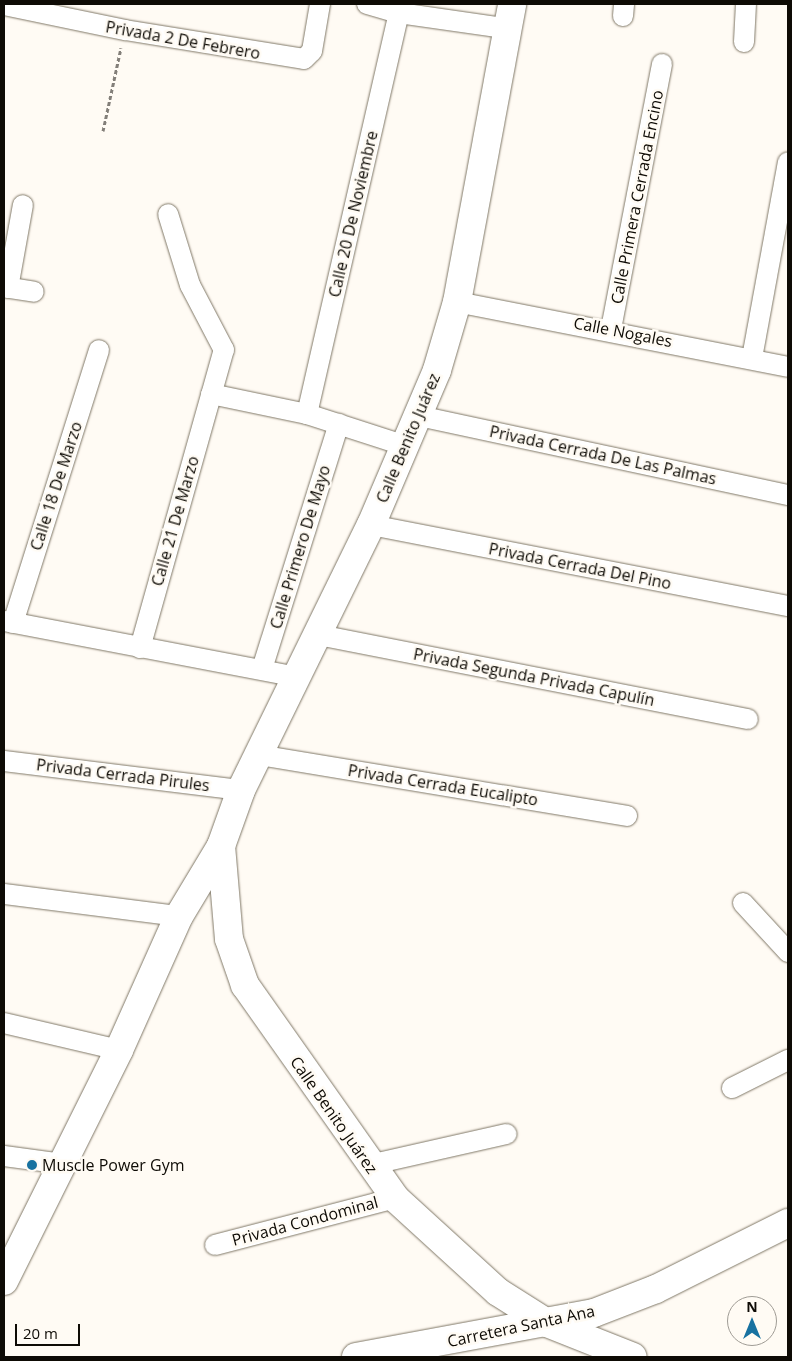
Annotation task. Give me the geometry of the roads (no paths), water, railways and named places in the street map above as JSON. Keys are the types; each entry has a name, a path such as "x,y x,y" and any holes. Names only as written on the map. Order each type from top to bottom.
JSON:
{"street":[{"name":"Privada 2 De Febrero","path":"4,5 125,30 304,59 312,52 320,4"},
{"path":"368,4 399,13 511,16"},
{"path":"744,42 746,4"},
{"name":"Calle 20 De Noviembre","path":"307,414 399,13"},
{"name":"Calle Benito Juárez","path":"4,1281 64,1164 119,1050 179,916 221,846 241,790 319,635 406,446 457,302 511,16"},
{"name":"Calle Primera Cerrada Encino","path":"611,329 662,64"},
{"path":"752,358 788,162"},
{"path":"23,204 6,288 34,292"},
{"name":"Calle 21 De Marzo","path":"140,648 224,350 190,286 168,214"},
{"name":"Calle Nogales","path":"457,302 611,329 788,367"},
{"name":"Calle 18 De Marzo","path":"8,622 99,350"},
{"path":"211,394 307,414 406,446"},
{"name":"Privada Cerrada De Las Palmas","path":"418,416 788,495"},
{"name":"Calle Primero De Mayo","path":"262,669 339,424"},
{"name":"Privada Cerrada Del Pino","path":"371,525 788,606"},
{"path":"8,622 297,677"},
{"name":"Privada Segunda Privada Capulín","path":"319,635 748,719"},
{"name":"Privada Cerrada Eucalipto","path":"259,755 627,816"},
{"name":"Privada Cerrada Pirules","path":"4,761 241,790"},
{"name":"Calle Benito Juárez","path":"221,846 234,962 295,1060 395,1198 460,1261 547,1323 633,1357"},
{"path":"4,894 179,916"},
{"path":"743,903 788,952"},
{"path":"4,1022 119,1050"},
{"path":"732,1088 788,1060"},
{"path":"369,1164 508,1134"},
{"path":"8,1161 64,1164"},
{"name":"Privada Condominal","path":"215,1245 395,1198"},
{"name":"Carretera Santa Ana","path":"368,1356 594,1313 656,1289 788,1223"}],"place":[{"name":"Muscle Power Gym","path":"32,1165"}]}
